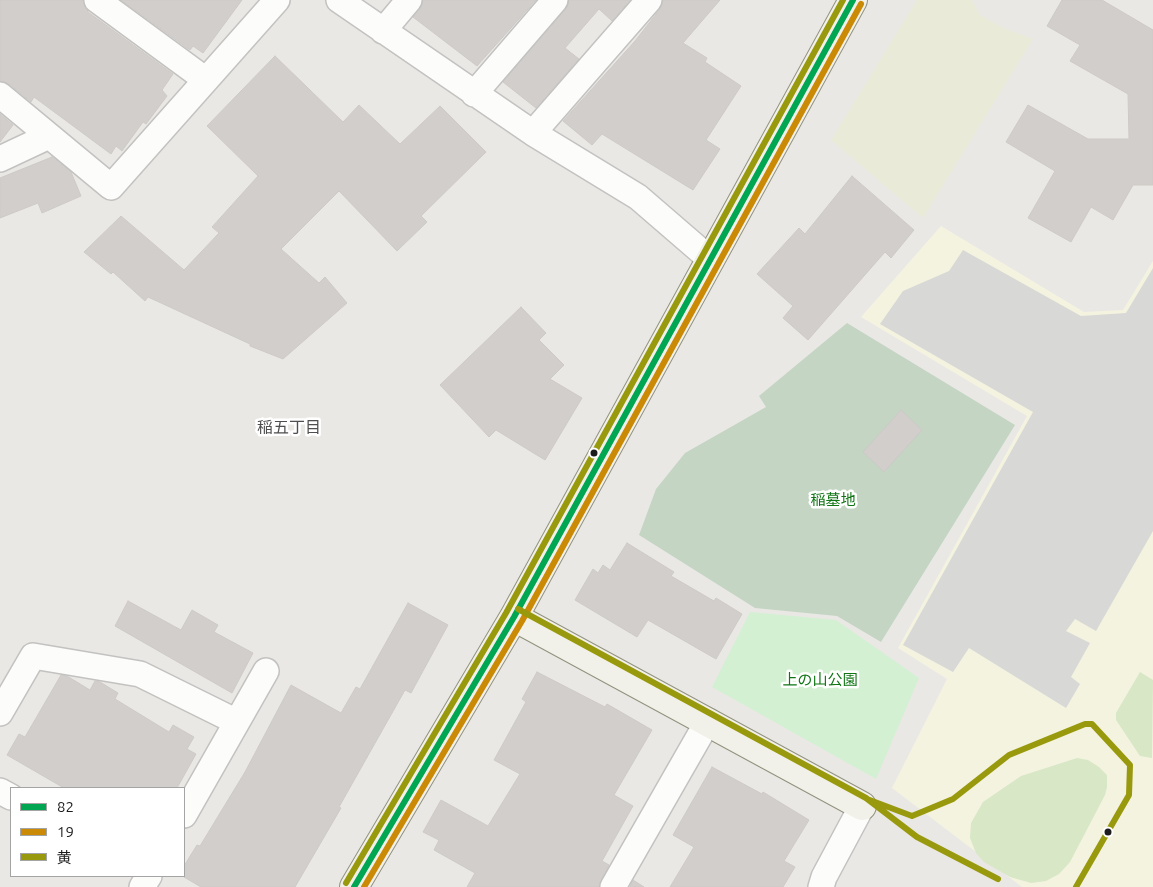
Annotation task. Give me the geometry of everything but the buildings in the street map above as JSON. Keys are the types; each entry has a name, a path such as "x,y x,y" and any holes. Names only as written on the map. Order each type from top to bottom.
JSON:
{"street":[{"path":"97,0 206,80"},
{"path":"0,95 111,187 277,0"},
{"path":"339,0 474,94 638,197 711,260"},
{"path":"383,31 409,0"},
{"path":"474,94 555,0"},
{"path":"533,132 649,0"},
{"path":"354,887 514,617 853,0"},
{"path":"0,159 49,136"},
{"path":"514,617 862,806 824,877 821,887"},
{"path":"0,713 33,656 140,674 237,722"},
{"path":"185,814 266,671"},
{"path":"613,887 708,721"}],"shaded area":[{"path":"917,0 972,0 980,15 1006,29 1033,39 923,218 831,140"},
{"path":"941,226 1084,312 1123,310 1153,261 1153,887 1022,887 892,788 947,679 898,648 1027,416 861,317"},
{"path":"963,250 1081,316 1126,313 1153,268 1153,531 1096,631 1075,619 1066,631 1090,643 1071,677 1080,684 1066,708 969,648 953,672 903,645 1033,412 880,324 903,291 949,271"}],"green space":[{"name":"稲墓地","path":"847,323 1015,425 881,642 837,616 755,608 639,535 656,489 685,453 766,407 759,396"},
{"name":"上の山公園","path":"750,612 836,620 919,678 876,779 712,687"},
{"path":"1140,672 1153,680 1152,758 1140,756 1116,720 1116,713"},
{"path":"1077,758 1088,760 1099,767 1107,775 1107,787 1105,795 1070,862 1059,874 1046,881 1031,883 1010,877 984,862 976,853 970,838 971,823 983,802 1021,776"}],"transit line":[{"name":"黄","path":"346,883 506,613 843,0"},
{"name":"82","path":"354,887 514,617 853,0"},
{"name":"19","path":"364,887 522,621 861,4"},
{"name":"黄","path":"518,609 866,798 917,837 998,879"},
{"name":"黄","path":"867,799 912,816 953,799 1009,755 1085,724 1092,724 1130,765 1129,795 1076,887"}],"district":[{"name":"稲五丁目","path":"289,428"}]}
